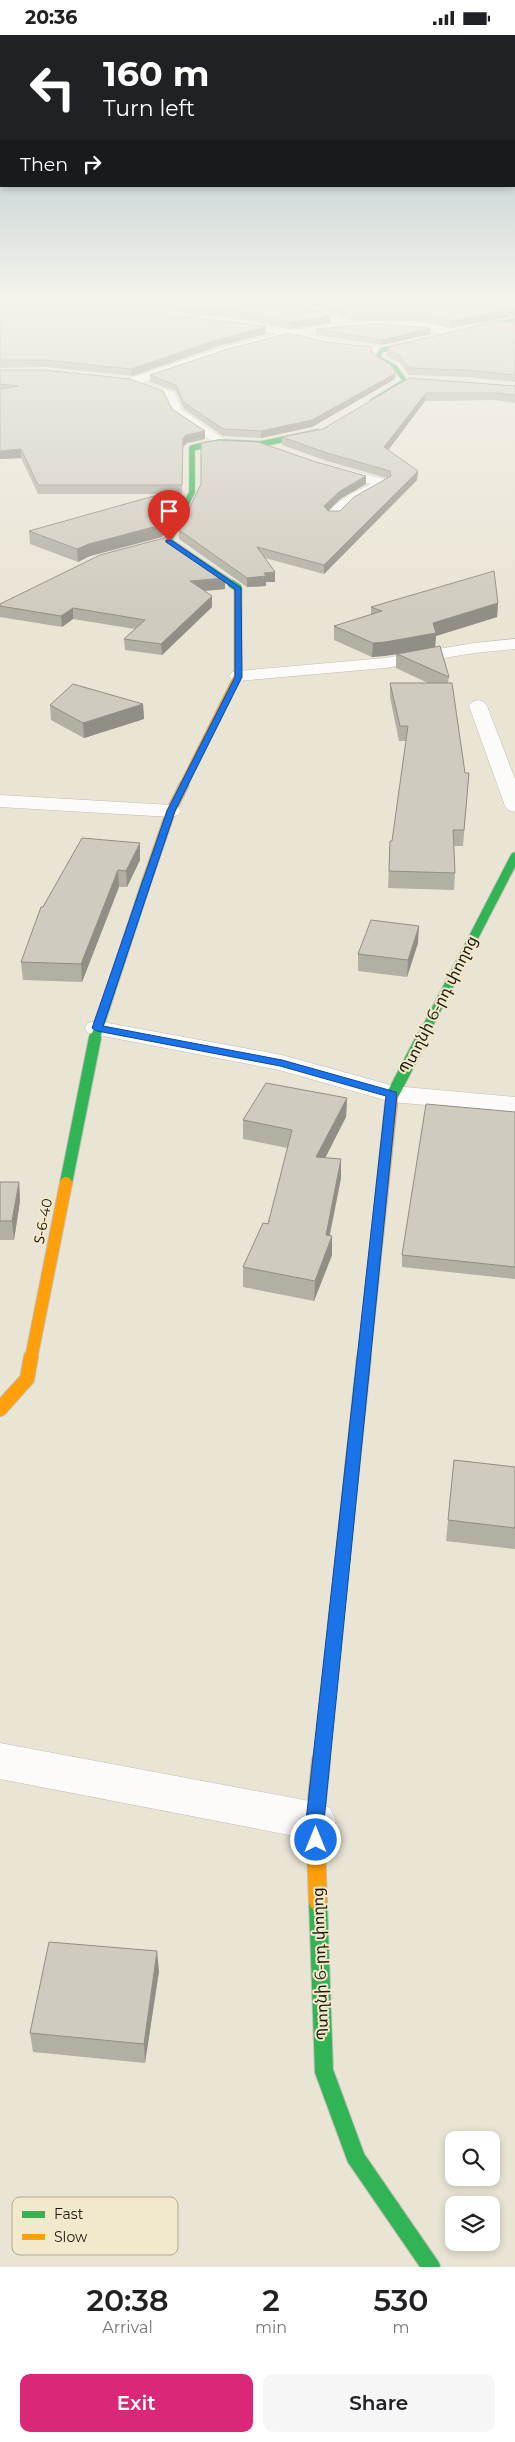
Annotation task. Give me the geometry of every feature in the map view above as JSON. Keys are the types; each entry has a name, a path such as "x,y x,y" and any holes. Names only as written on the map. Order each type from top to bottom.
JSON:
{"street":[{"path":"173,402 177,412 219,442"},
{"path":"359,409 372,402"},
{"path":"150,546 169,541 192,492 192,448 219,442 262,444 317,432 326,427"},
{"path":"262,444 287,453"},
{"path":"321,466 383,483 348,501 333,515"},
{"name":"Տ-6-40","path":"0,1409 27,1379 97,1028 171,811 238,677 238,588 169,541"},
{"path":"238,677 385,663 474,648 515,644"},
{"path":"478,706 515,806"},
{"path":"0,801 171,811"},
{"name":"Պտղնի 6-րդ փողոց","path":"430,2267 356,2158 324,2071 315,1821 392,1094 515,857"},
{"path":"97,1028 282,1063 392,1094 515,1105"},
{"path":"0,1761 315,1821"}],"building":[{"path":"0,402 169,402 172,409 205,431 186,435 183,439 182,485 38,485 21,449 0,451"},
{"path":"183,402 344,402 312,420 261,431 223,429"},
{"path":"368,402 419,402 384,447 418,471 324,565 257,547 275,572 264,573 266,576 247,578 179,530 201,484 201,443 219,440 258,442 316,462 366,476 340,491 324,506 328,511 340,511 354,497 391,476 390,471 327,453 282,437 323,429"},
{"path":"179,489 161,525 89,544 77,549 29,531"},
{"path":"168,537 225,578 190,581 212,596 161,644 124,639 145,620 73,608 61,616 0,606 0,604 100,555"},
{"path":"494,571 498,603 433,623 436,633 373,643 334,626 382,611 371,607"},
{"path":"440,646 449,677 397,654"},
{"path":"390,683 452,683 465,773 469,773 464,830 453,830 455,873 389,871 390,841 392,841 408,726 400,726"},
{"path":"73,684 143,704 83,723 50,705"},
{"path":"82,838 140,843 126,871 118,870 81,964 21,962 41,907 43,907"},
{"path":"371,920 419,926 408,960 358,954"},
{"path":"266,1083 347,1098 316,1157 341,1159 326,1235 332,1236 315,1281 243,1267 263,1223 268,1224 292,1130 243,1120"},
{"path":"426,1104 515,1112 515,1267 402,1255"},
{"path":"0,1182 19,1182 12,1221 0,1221"},
{"path":"454,1460 515,1467 515,1528 448,1520"},
{"path":"49,1942 157,1951 144,2044 30,2033"}],"traffic: fast":[{"path":"238,594 238,588 169,541 192,492 192,448 219,442 261,444 318,432"},
{"path":"392,1096 515,857"},
{"path":"66,1183 97,1028 147,880"},
{"path":"324,1733 369,1313"},
{"path":"318,1902 324,2071 356,2158 431,2267"}],"traffic: slow":[{"path":"147,880 171,811 238,676 238,594"},
{"path":"369,1313 392,1096"},
{"path":"0,1409 27,1379 66,1183"},
{"path":"318,1902 315,1821 324,1733"}],"route":[{"path":"169,541 238,588 238,677 171,811 97,1028 282,1063 392,1094 315,1821 316,1840"}]}
